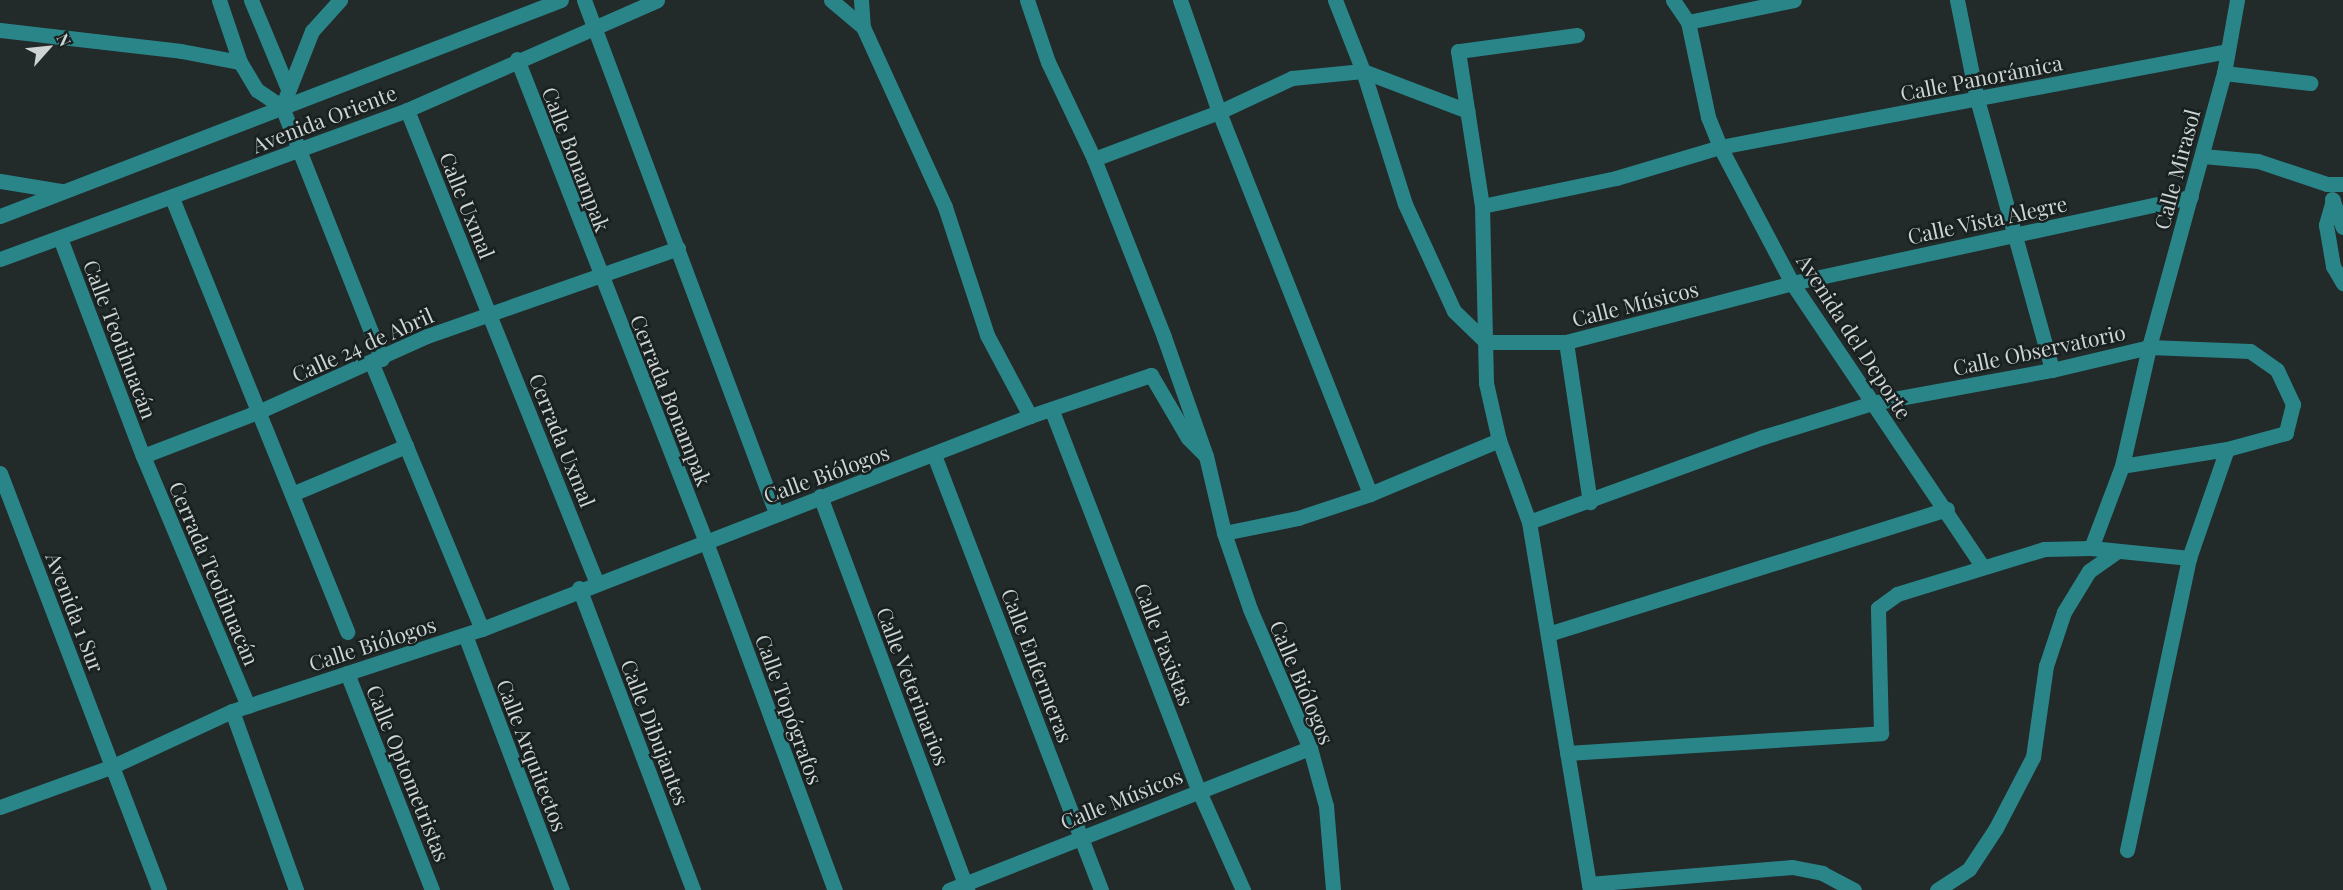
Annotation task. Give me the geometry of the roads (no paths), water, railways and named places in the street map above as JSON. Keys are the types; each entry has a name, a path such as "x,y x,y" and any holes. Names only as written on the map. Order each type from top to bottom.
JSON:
{"street":[{"path":"219,0 240,62 257,90 282,107 300,150 406,446 482,629"},
{"path":"250,0 288,89"},
{"path":"282,107 312,32 340,0"},
{"name":"Avenida Oriente","path":"0,216 561,0"},
{"path":"584,0 776,513"},
{"name":"Avenida Oriente","path":"0,259 172,198 407,110 516,59 657,0"},
{"path":"831,0 863,27"},
{"path":"861,0 863,27 945,207 987,335 1030,416"},
{"path":"1027,0 1048,62 1094,159 1164,337 1206,456"},
{"path":"1180,0 1219,112 1370,494"},
{"path":"1335,0 1363,71 1405,204 1454,311 1486,342"},
{"path":"1673,0 1688,22 1794,0"},
{"path":"1957,0 1977,99 2052,370"},
{"name":"Calle Mirasol","path":"2091,548 2122,466 2149,347 2204,156 2224,73 2237,0"},
{"name":"Avenida del Deporte","path":"1688,22 1708,117 1720,147 1792,284 1947,509 1983,567"},
{"path":"0,30 181,51 240,62"},
{"path":"1577,35 1458,51 1482,206 1486,383 1499,440 1529,522 1590,887 1792,867 1822,873 1854,890"},
{"name":"Calle Panorámica","path":"1482,206 1616,178 1720,147 2227,51"},
{"name":"Calle Bonampak","path":"516,59 598,275"},
{"path":"1094,159 1219,112 1292,78 1363,71 1468,111"},
{"path":"2224,73 2310,83"},
{"name":"Calle Uxmal","path":"407,110 490,315"},
{"path":"2204,156 2258,161 2327,184 2343,184"},
{"path":"0,182 64,191"},
{"path":"2327,184 2343,227"},
{"name":"Calle Vista Alegre","path":"1792,284 2191,197"},
{"path":"172,198 260,411 347,632"},
{"path":"2333,200 2326,225 2333,266 2343,283"},
{"name":"Calle Teotihuacán","path":"60,238 143,456"},
{"name":"Calle 24 de Abril","path":"143,456 260,411 377,361 427,336 678,248"},
{"name":"Cerrada Bonampak","path":"598,275 706,542"},
{"name":"Calle Músicos","path":"1486,342 1566,342 1792,284"},
{"name":"Cerrada Uxmal","path":"490,315 596,581"},
{"path":"1566,342 1590,502"},
{"name":"Calle Observatorio","path":"1529,522 1590,502 1763,437 1872,403 2052,370 2149,347 2250,351 2277,370 2293,404 2286,433 2227,449"},
{"name":"Calle Biólogos","path":"0,807 113,766 232,711 482,629 596,581 706,542 820,496 934,456 1030,416 1052,411 1151,375 1188,438 1206,456 1224,533 1250,609 1310,748 1326,806 1334,890"},
{"name":"Calle Taxistas","path":"1052,411 1198,789 1243,890"},
{"path":"1224,533 1298,518 1370,494 1499,440"},
{"path":"292,494 406,446"},
{"path":"2122,466 2227,449 2189,558 2127,850"},
{"name":"Cerrada Teotihuacán","path":"143,456 248,706"},
{"name":"Calle Enfermeras","path":"934,456 1083,835 1101,890"},
{"name":"Avenida 1 Sur","path":"0,473 7,510 113,766 159,890"},
{"name":"Calle Veterinarios","path":"820,496 966,887"},
{"path":"1548,634 1947,509"},
{"name":"Calle Topógrafos","path":"706,542 835,890"},
{"path":"1567,753 1881,732 1878,608 1897,594 2044,549 2091,548 2189,558"},
{"path":"1937,890 1969,869 1996,828 2033,757 2046,666 2064,612 2089,571 2116,552"},
{"name":"Calle Dibujantes","path":"579,588 693,890"},
{"name":"Calle Arquitectos","path":"465,635 562,890"},
{"name":"Calle Optometristas","path":"347,673 432,890"},
{"path":"232,711 296,890"},
{"name":"Calle Músicos","path":"948,890 966,887 1083,835 1310,748"}]}
